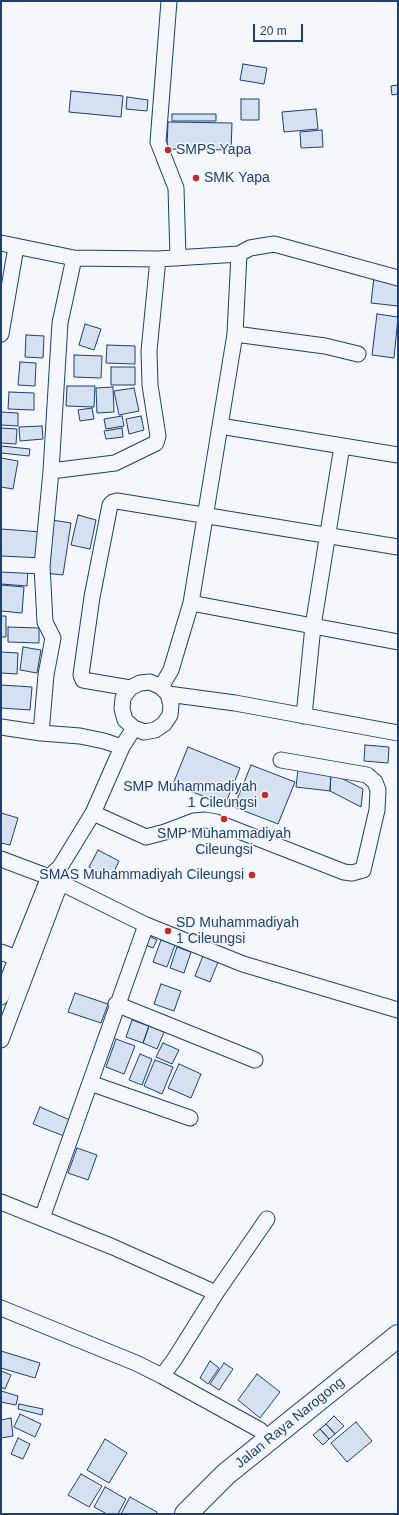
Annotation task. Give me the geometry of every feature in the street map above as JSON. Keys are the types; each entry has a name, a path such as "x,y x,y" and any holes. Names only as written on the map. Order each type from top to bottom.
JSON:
{"main road":[{"name":"Jalan Raya Narogong","path":"186,1514 226,1474 270,1441 398,1336"}],"street":[{"path":"169,1 158,142 176,188 178,258"},
{"path":"1,243 74,258 158,259 240,254 250,248 274,244 398,278"},
{"path":"1,334 16,247"},
{"path":"240,254 235,334 191,603 164,690 171,705 170,715 164,724 155,730 144,732 134,728 125,720 122,709 123,698 130,688 140,683 150,682 164,690 398,733"},
{"path":"41,733 46,675 53,638 45,622 42,566 51,471 60,323 74,258"},
{"path":"51,471 115,464 156,442 158,436 150,384 149,351 158,259"},
{"path":"235,334 325,346 358,354"},
{"path":"220,426 398,455"},
{"path":"304,716 313,626 342,446"},
{"path":"130,688 83,680 81,675 92,596 111,503 117,501 327,534 398,547"},
{"path":"1,564 42,566"},
{"path":"191,603 398,642"},
{"path":"1,727 41,733 80,736 104,741 122,747"},
{"path":"1,997 10,978 22,960 60,867 93,813 122,747 134,728"},
{"path":"93,813 146,837 165,832 194,821 205,820 216,822 344,872 352,873 362,870 365,866 377,810 378,790 375,782 367,775 281,760"},
{"path":"1,859 54,880 146,925 269,973 398,1010"},
{"path":"42,1218 106,1040 116,1004 146,925"},
{"path":"1,952 22,960"},
{"path":"1,1040 10,978"},
{"path":"116,1004 255,1060"},
{"path":"90,1083 190,1118"},
{"path":"1,1202 113,1247 216,1293"},
{"path":"162,1376 266,1219"},
{"path":"1,1308 136,1362 260,1430 270,1441"}],"building":[{"path":"243,64 267,68 264,84 240,80"},
{"path":"398,85 398,94 392,95 391,86"},
{"path":"71,91 123,96 121,117 69,112"},
{"path":"127,97 148,100 147,111 126,109"},
{"path":"241,99 259,99 259,120 241,120"},
{"path":"316,109 318,129 284,132 282,112"},
{"path":"172,114 216,114 216,121 172,121"},
{"path":"168,122 232,123 231,150 167,149"},
{"path":"322,130 323,147 301,148 300,132"},
{"path":"374,277 398,280 398,306 371,303"},
{"path":"377,314 398,317 394,358 372,355"},
{"path":"85,324 101,329 94,350 79,345"},
{"path":"26,335 44,336 43,358 25,357"},
{"path":"107,345 135,346 135,364 106,363"},
{"path":"74,355 102,356 101,378 74,377"},
{"path":"20,362 36,363 35,386 18,385"},
{"path":"111,367 135,367 135,385 111,385"},
{"path":"67,386 95,386 94,407 66,406"},
{"path":"113,387 114,412 97,413 96,388"},
{"path":"134,388 139,411 119,415 114,391"},
{"path":"9,392 34,393 34,410 8,409"},
{"path":"92,408 94,419 80,421 78,410"},
{"path":"1,412 18,413 18,426 1,425"},
{"path":"122,416 124,426 106,429 104,419"},
{"path":"141,416 144,430 129,434 126,419"},
{"path":"42,426 43,439 20,441 19,427"},
{"path":"1,428 17,429 16,444 1,443"},
{"path":"122,428 123,437 106,439 104,431"},
{"path":"1,446 30,449 29,456 1,453"},
{"path":"1,458 18,461 13,489 1,487"},
{"path":"78,515 96,520 90,549 71,545"},
{"path":"52,520 71,523 63,575 44,573"},
{"path":"1,529 42,532 39,562 1,556"},
{"path":"1,566 28,569 27,586 1,584"},
{"path":"1,585 24,587 22,613 1,611"},
{"path":"1,616 6,616 6,637 1,637"},
{"path":"8,627 39,628 39,643 8,642"},
{"path":"23,647 41,650 37,673 20,670"},
{"path":"1,652 18,653 17,674 1,673"},
{"path":"1,685 32,687 30,710 1,708"},
{"path":"365,745 389,747 388,763 364,761"},
{"path":"188,747 240,768 225,805 173,784"},
{"name":"SMP Muhammadiyah 1 Cileungsi","path":"251,765 295,782 278,824 234,807"},
{"path":"298,769 331,773 330,791 296,787"},
{"path":"331,773 363,789 361,807 330,791"},
{"path":"1,813 18,818 10,845 1,843"},
{"path":"98,850 119,861 111,878 89,867"},
{"path":"147,935 157,940 153,948 143,944"},
{"path":"161,940 175,945 167,967 153,962"},
{"path":"177,947 191,952 184,973 170,968"},
{"path":"203,956 218,962 210,982 195,976"},
{"path":"161,984 181,991 174,1011 154,1004"},
{"path":"75,993 108,1004 101,1023 68,1012"},
{"path":"132,1020 149,1026 143,1043 126,1037"},
{"path":"149,1026 164,1032 157,1049 143,1043"},
{"path":"116,1039 135,1046 124,1074 106,1067"},
{"path":"163,1043 179,1050 172,1064 156,1057"},
{"path":"140,1054 152,1059 142,1085 129,1080"},
{"path":"155,1060 173,1067 162,1094 144,1086"},
{"path":"179,1064 201,1074 191,1098 168,1088"},
{"path":"40,1107 70,1120 64,1136 33,1124"},
{"path":"77,1148 97,1155 88,1180 68,1173"},
{"path":"1,1351 40,1363 35,1378 1,1368"},
{"path":"210,1361 219,1368 208,1384 200,1378"},
{"path":"224,1363 233,1369 219,1390 210,1384"},
{"path":"1,1371 11,1375 5,1389 1,1387"},
{"path":"257,1374 280,1392 260,1418 238,1400"},
{"path":"1,1391 18,1396 16,1405 1,1402"},
{"path":"19,1404 43,1409 42,1415 18,1409"},
{"path":"20,1414 41,1424 35,1437 14,1427"},
{"path":"334,1416 344,1426 335,1434 326,1424"},
{"path":"11,1418 13,1436 1,1438 1,1420"},
{"path":"356,1422 372,1441 347,1462 331,1443"},
{"path":"326,1424 335,1434 329,1439 320,1429"},
{"path":"320,1429 329,1439 323,1445 313,1435"},
{"path":"18,1438 30,1444 23,1459 11,1454"},
{"path":"105,1439 127,1453 109,1483 87,1470"},
{"path":"81,1474 102,1486 89,1507 68,1495"},
{"path":"105,1487 126,1499 118,1514 107,1514 94,1507"},
{"path":"130,1497 157,1512 156,1514 121,1514"}],"place":[{"name":"SMPS Yapa","path":"168,150"},
{"name":"SMK Yapa","path":"196,178"},
{"name":"SMP Muhammadiyah 1 Cileungsi","path":"265,795"},
{"name":"SMP Muhammadiyah Cileungsi","path":"224,819"},
{"name":"SMAS Muhammadiyah Cileungsi","path":"252,875"},
{"name":"SD Muhammadiyah 1 Cileungsi","path":"168,931"}]}
